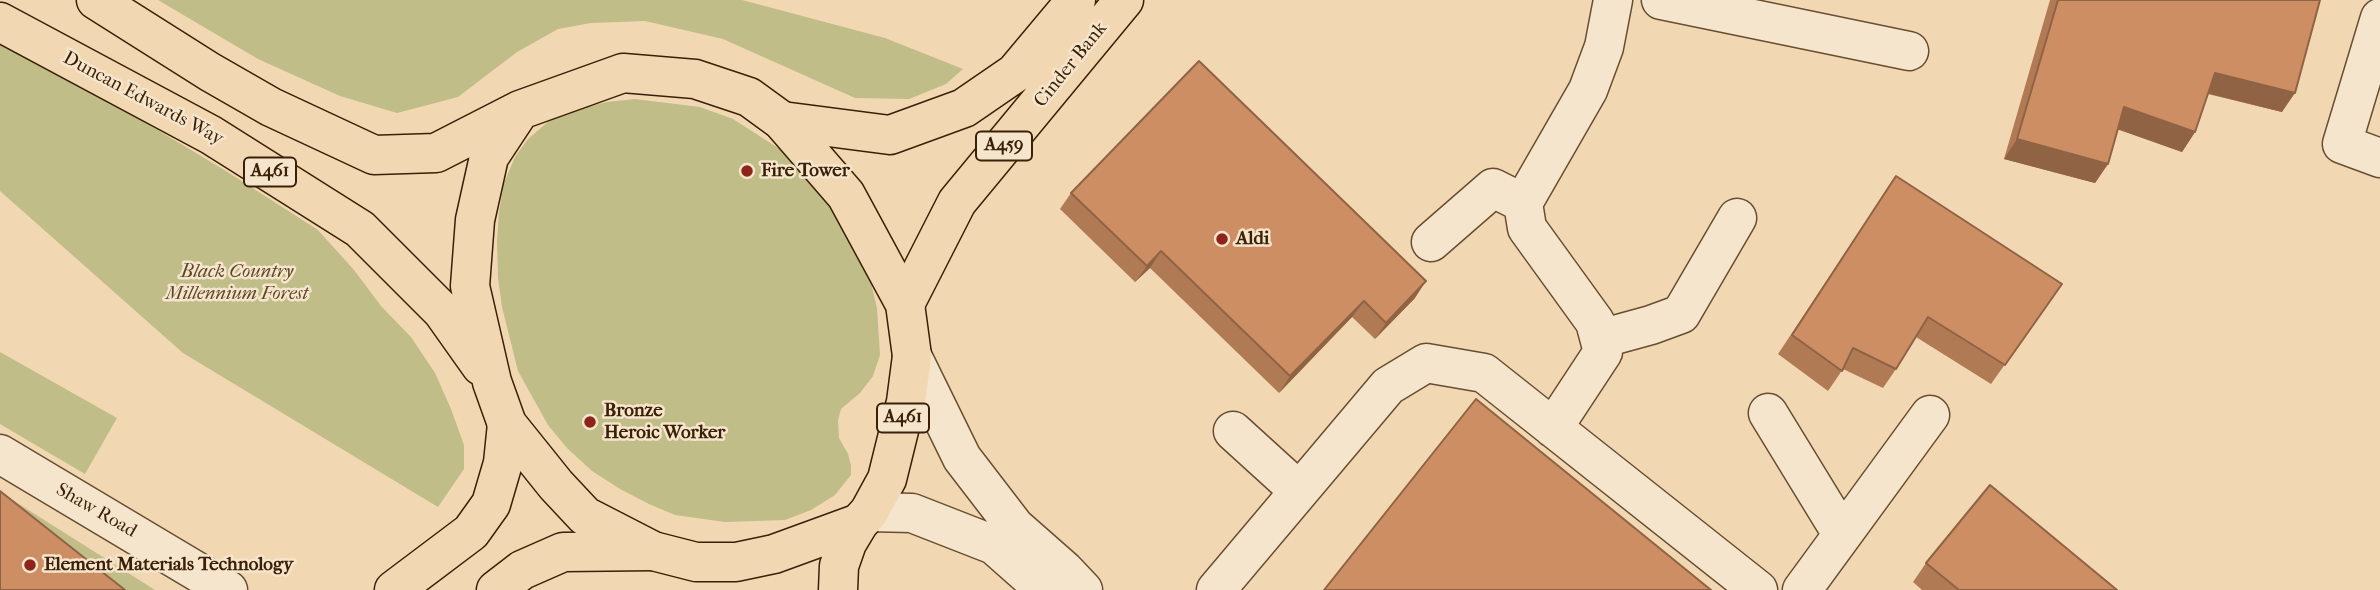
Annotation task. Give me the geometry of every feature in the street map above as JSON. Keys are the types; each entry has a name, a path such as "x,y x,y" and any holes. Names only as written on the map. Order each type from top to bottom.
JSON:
{"main road":[{"name":"A461","path":"96,0 271,107 374,155 436,153 520,110 623,73 695,79 748,97 782,121 846,195 905,304 912,356 906,402 887,479 847,543 839,566 838,590"},
{"name":"Cinder Bank","path":"782,121 890,135 964,108 1014,73 1076,0"},
{"name":"Cinder Bank","path":"905,304 957,202 1124,0"},
{"name":"Duncan Edwards Way","path":"0,22 211,135 360,229 442,311 492,382"},
{"name":"A461","path":"520,110 489,157 475,220 470,286 492,382 507,424 556,485 585,516 653,551 696,562 736,562 774,554 864,518"},
{"path":"394,590 471,531 491,504 503,463 507,424"},
{"path":"509,580 563,552 653,551"},
{"name":"A461","path":"696,562 728,590"}],"street":[{"path":"1553,428 1604,352 1595,321 1528,228 1523,204 1588,90 1604,47 1613,0"},
{"path":"1661,0 1909,51"},
{"path":"2380,18 2342,144 2380,158"},
{"path":"1431,242 1493,188 1523,204"},
{"path":"1600,339 1681,314 1737,219"},
{"path":"912,356 962,458 1015,527 1083,590"},
{"path":"1216,590 1388,386 1426,363 1483,373 1758,590"},
{"path":"1768,413 1842,534"},
{"path":"1801,590 1930,415"},
{"path":"1233,431 1299,491"},
{"name":"Shaw Road","path":"0,454 228,590"},
{"path":"864,518 912,513 994,545 1045,590"}],"green space":[{"path":"158,0 742,0 885,38 963,69 946,84 909,99 855,98 723,39 645,21 591,23 558,29 517,52 458,97 397,113 340,96 258,59"},
{"name":"Black Country Millennium Forest","path":"0,42 76,81 318,230 354,270 381,306 411,337 435,373 451,409 464,445 464,469 438,507 183,353 0,191"},
{"path":"635,99 700,107 733,119 786,153 809,174 844,226 861,258 877,308 880,355 873,376 860,393 841,409 838,420 839,438 848,454 851,475 835,495 811,510 785,520 725,522 675,515 649,504 592,471 567,448 548,425 518,371 502,307 497,241 504,183 515,157 528,139 549,121 578,109"},
{"path":"0,352 117,418 85,474 0,424"},
{"path":"0,492 155,590 93,590"}],"building":[{"path":"2058,0 2320,0 2295,93 2215,73 2195,132 2124,107 2108,164 2017,139"},
{"name":"Aldi","path":"1199,61 1426,281 1386,323 1364,301 1290,376 1161,251 1147,266 1071,193"},
{"path":"1896,176 2062,284 2005,365 1928,317 1896,369 1853,348 1842,371 1792,335"},
{"path":"1476,399 1711,590 1324,590"},
{"path":"1990,485 2117,590 1959,590 1926,563"},
{"path":"0,491 125,590 0,590"}],"place":[{"name":"Fire Tower","path":"747,171"},
{"name":"Aldi","path":"1222,239"},
{"name":"Bronze Heroic Worker","path":"590,422"},
{"name":"Element Materials Technology","path":"30,565"}]}
